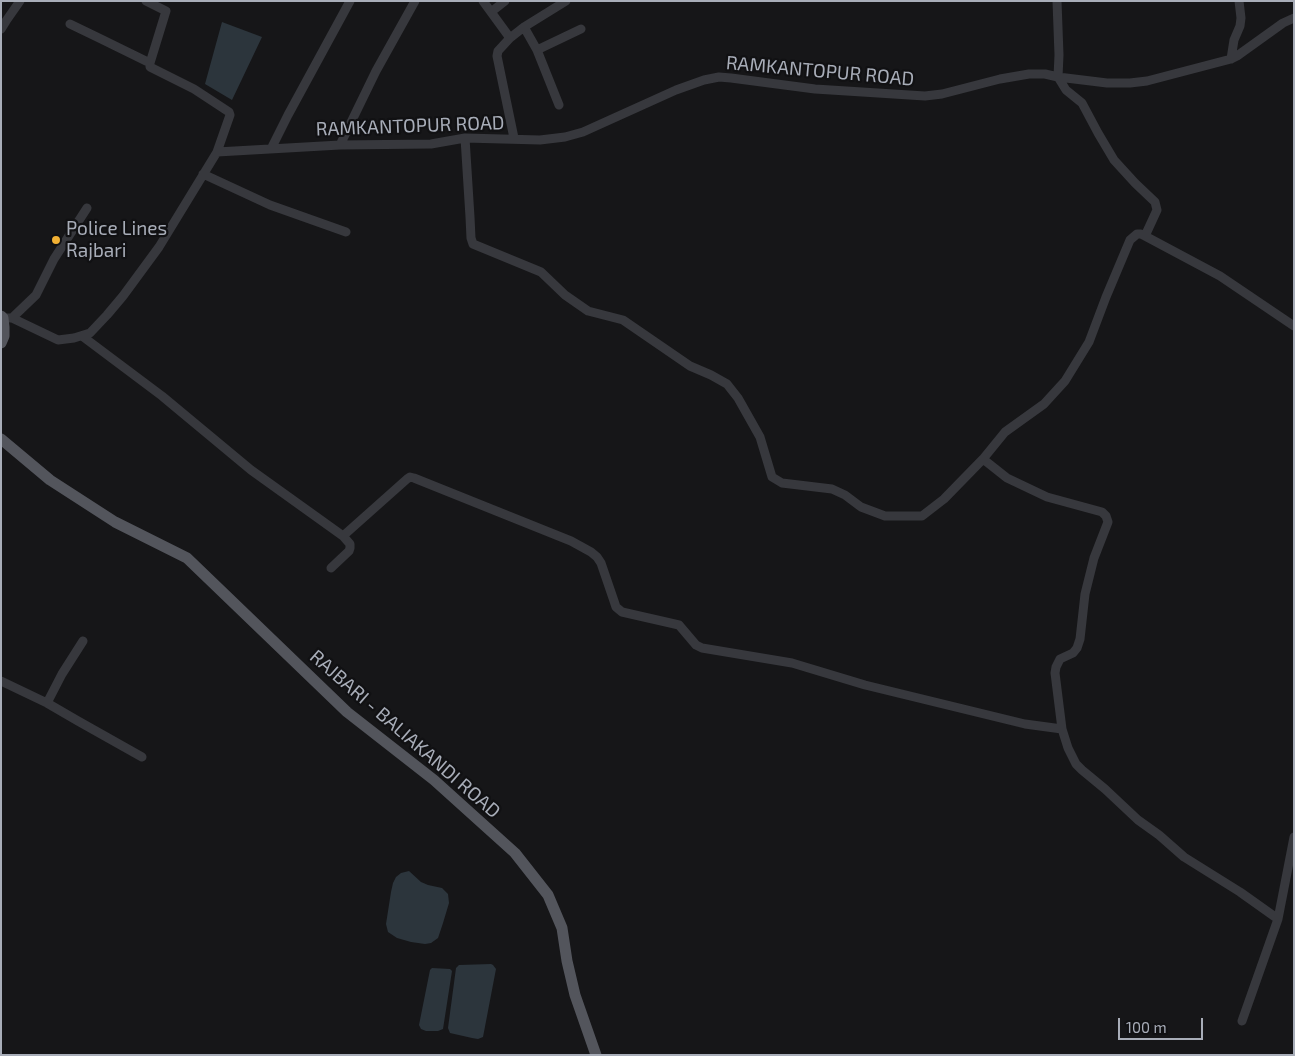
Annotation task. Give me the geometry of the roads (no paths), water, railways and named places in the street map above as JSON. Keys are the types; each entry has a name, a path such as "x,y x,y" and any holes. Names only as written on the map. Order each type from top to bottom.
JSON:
{"main road":[{"path":"1,343 4,336 5,317"},
{"name":"RAJBARI - BALIAKANDI ROAD","path":"1,439 50,480 115,522 187,558 347,712 434,780 515,853 548,895 562,928 575,995 596,1055"}],"street":[{"path":"1,29 20,1"},
{"path":"146,1 166,11"},
{"path":"5,317 58,340 82,336 90,332 123,296 159,247 217,152 230,115 228,111 194,89 150,67 169,1"},
{"path":"271,149 350,1"},
{"path":"340,145 376,71 415,1"},
{"path":"483,1 510,38"},
{"path":"491,12 505,1"},
{"path":"514,138 497,56 498,51 524,27 566,1"},
{"path":"1057,1 1058,76 1066,90 1082,103 1114,160 1155,202 1157,210 1145,236"},
{"path":"1230,59 1234,40 1240,26 1239,1"},
{"name":"RAMKANTOPUR ROAD","path":"217,152 340,145 430,144 465,138 540,140 564,137 583,132 676,90 719,77 815,89 925,96 942,94 1000,79 1029,74 1045,74 1107,83 1147,81 1230,59 1283,23 1294,18"},
{"path":"70,24 150,63"},
{"path":"524,27 537,50 559,105"},
{"path":"537,50 581,29"},
{"path":"465,138 471,238 473,244 541,272 565,295 588,311 622,320 690,366 727,384 738,398 760,437 772,477 782,483 832,489 861,507 885,516 922,516 944,499 983,459 1005,432 1044,404 1065,381 1089,342 1130,240 1137,234 1145,236 1220,276 1294,326"},
{"path":"203,174 270,205 346,232"},
{"path":"5,317 36,295 54,259 87,208"},
{"path":"82,336 162,396 251,470 343,536 350,544 349,551 331,568"},
{"path":"983,459 1006,478 1048,497 1102,512 1108,522 1094,558 1085,594 1080,639 1077,648 1073,653 1060,659 1055,672 1062,729 1076,764 1138,820 1184,858 1240,892 1278,919"},
{"path":"343,536 410,477 414,478 571,541 591,552 601,563 616,607 622,612 679,625 696,645 702,648 792,663 865,685 1025,724 1062,729"},
{"path":"47,702 83,641"},
{"path":"1,681 47,702 78,722 142,757"},
{"path":"1242,1021 1278,919 1294,837"}],"place":[{"name":"Police Lines Rajbari","path":"56,240"}]}
